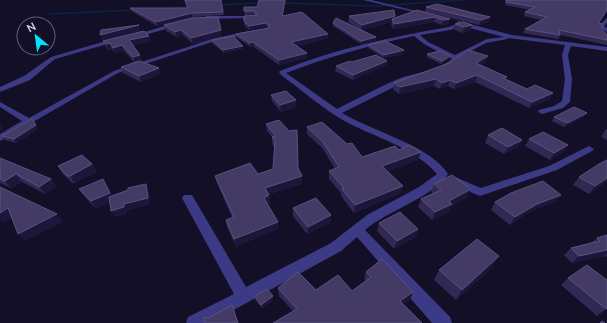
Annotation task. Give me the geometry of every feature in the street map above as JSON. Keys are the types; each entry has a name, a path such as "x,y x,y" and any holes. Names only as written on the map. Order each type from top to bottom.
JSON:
{"street":[{"path":"367,0 434,16"},
{"path":"198,19 254,16"},
{"path":"607,20 601,26 607,30"},
{"path":"450,21 512,37 607,48"},
{"path":"128,38 184,22"},
{"path":"461,24 310,61 282,72 303,90 337,112 402,145 438,166 443,174 480,192 553,168 589,149"},
{"path":"0,138 116,72 214,40 259,31"},
{"path":"416,35 426,43 456,58"},
{"path":"337,112 384,86 443,67 453,62 461,53 479,46 485,41 512,37"},
{"path":"0,90 27,78 53,58 121,39"},
{"path":"542,112 566,103 568,99 568,73 564,61 565,51 569,44"},
{"path":"0,104 28,122"},
{"path":"194,323 336,247 358,230 370,218 423,190 443,174"},
{"path":"188,198 243,296"},
{"path":"358,230 444,323"}],"building":[{"path":"185,0 221,0 223,12 192,13 156,22 130,8 188,8"},
{"path":"259,0 285,0 282,16 302,12 328,34 291,42 307,53 279,60 253,42 250,43 236,34 269,28 269,25 266,23 249,26 244,21 244,16 257,15 254,11 244,11 244,7 257,7"},
{"path":"506,0 607,0 607,10 599,22 607,35 607,40 559,30 560,35 525,29 547,17 525,12 535,7 506,2"},
{"path":"437,4 490,17 481,20 426,7"},
{"path":"394,10 395,16 362,25 349,16"},
{"path":"417,10 450,19 443,20 435,17 394,24 392,19"},
{"path":"218,17 221,30 191,38 181,30 175,32 164,25 192,18"},
{"path":"336,18 376,37 361,41 333,23"},
{"path":"463,22 472,25 464,27 455,24"},
{"path":"139,25 100,35 101,30"},
{"path":"144,31 149,36 129,40 140,55 133,57 122,45 113,48 110,43 106,44 103,41"},
{"path":"233,36 243,46 223,50 212,40"},
{"path":"385,41 404,50 384,55 368,45"},
{"path":"468,50 488,56 476,63 507,77 503,78 527,89 535,85 553,93 532,102 477,75 456,83 450,80 442,83 436,79 400,87 394,83 449,63"},
{"path":"440,51 450,56 442,61 427,54"},
{"path":"376,55 387,61 353,75 336,66 350,61 352,62"},
{"path":"139,61 159,68 139,76 121,67"},
{"path":"286,91 296,100 280,105 271,95"},
{"path":"574,107 587,113 567,123 554,117"},
{"path":"32,119 36,125 14,139 2,136"},
{"path":"279,120 289,131 297,130 298,168 302,176 265,188 269,195 264,198 278,222 234,239 226,220 234,217 215,176 250,163 258,174 273,169 275,141 272,137 276,136 266,124"},
{"path":"322,122 347,144 352,143 362,157 395,146 399,150 409,145 421,152 382,166 403,186 355,205 342,189 344,188 329,171 339,167 323,142 307,127"},
{"path":"502,128 522,140 508,147 488,135"},
{"path":"543,132 568,145 554,153 529,139"},
{"path":"82,155 92,164 70,176 67,176 58,166"},
{"path":"0,158 51,179 39,187 16,174 5,181 0,179"},
{"path":"607,160 607,178 595,186 579,177 599,164"},
{"path":"452,175 471,189 449,201 452,204 435,212 421,199 441,190 434,184"},
{"path":"103,179 110,193 91,201 79,189"},
{"path":"543,181 561,195 537,204 515,217 495,202 511,193"},
{"path":"146,184 148,198 124,204 124,207 111,211 109,197 128,190 128,188"},
{"path":"0,187 57,214 18,234 8,208 0,213"},
{"path":"316,198 331,215 308,227 293,208"},
{"path":"400,212 418,229 397,241 379,223"},
{"path":"607,235 607,250 579,256 571,248 600,241 597,238"},
{"path":"477,239 499,256 462,290 439,270"},
{"path":"382,259 413,292 400,301 422,323 273,323 297,309 278,288 298,272 316,290 338,275 352,291 371,277 366,272"},
{"path":"587,265 607,280 606,309 568,278"},
{"path":"267,289 273,296 261,305 255,296"},
{"path":"232,305 238,323 205,323 204,318 208,318"}],"waterway":[{"path":"282,3 376,6 463,0"},
{"path":"219,5 262,3"},
{"path":"175,8 190,7"},
{"path":"49,14 135,10"}]}
